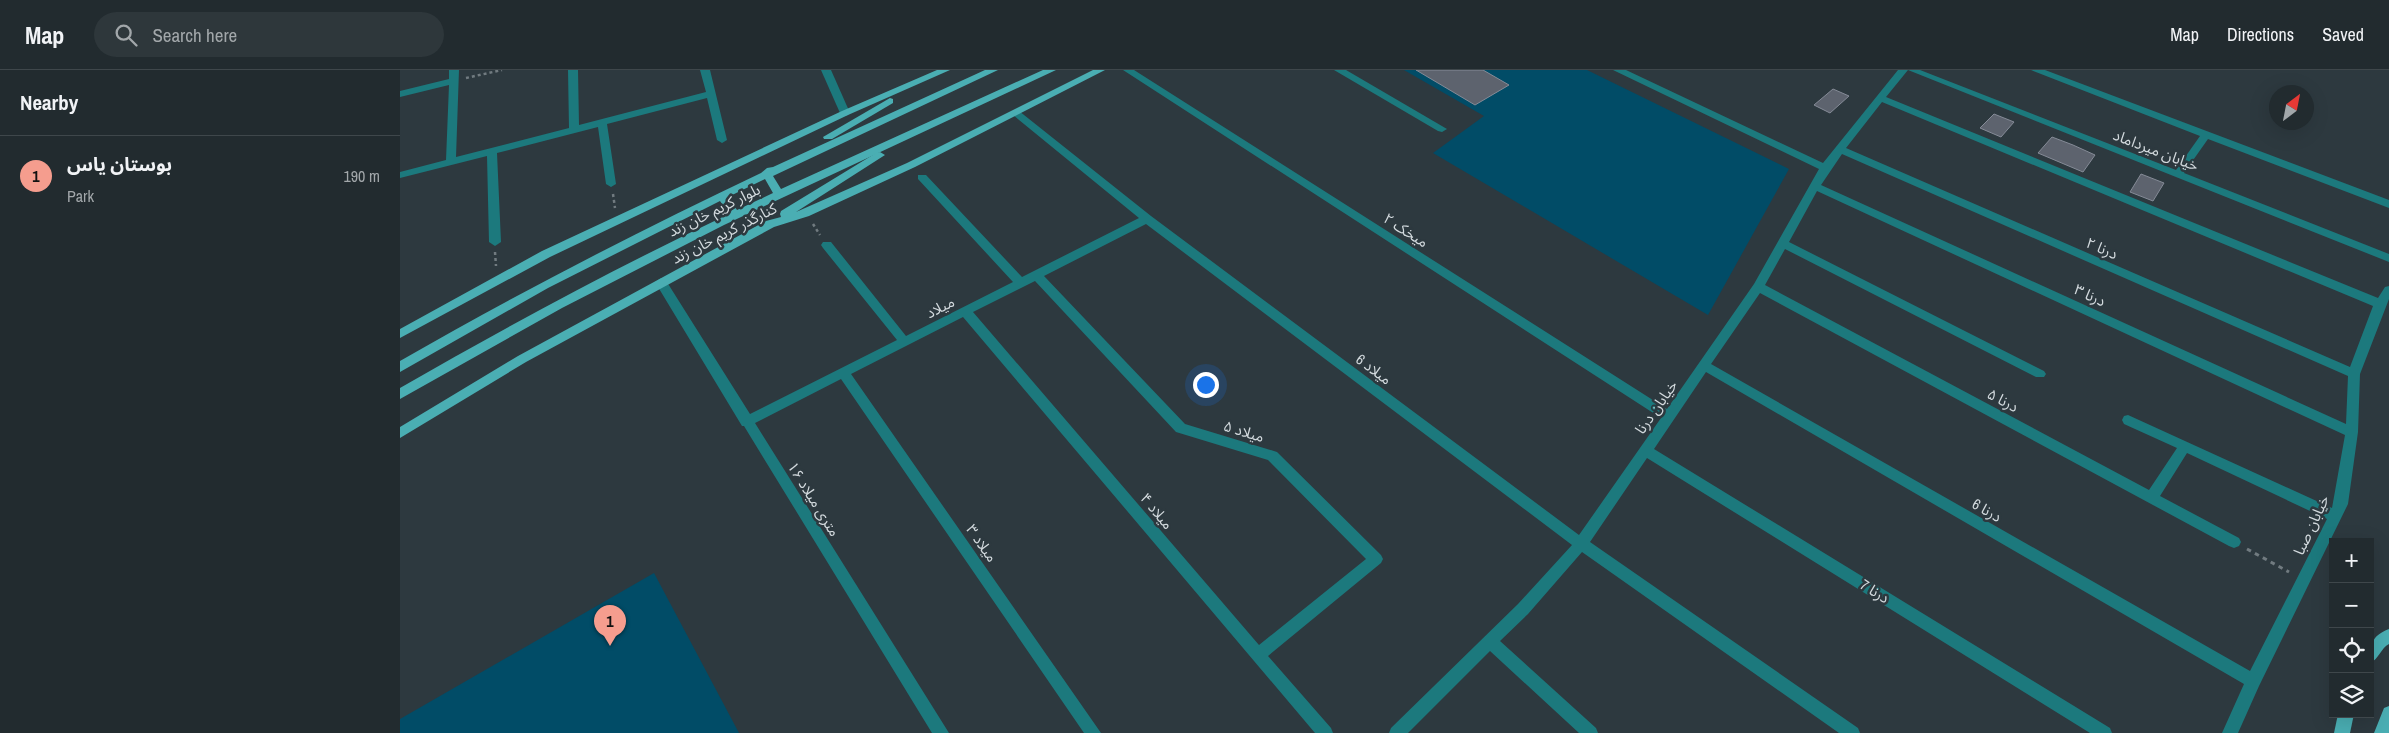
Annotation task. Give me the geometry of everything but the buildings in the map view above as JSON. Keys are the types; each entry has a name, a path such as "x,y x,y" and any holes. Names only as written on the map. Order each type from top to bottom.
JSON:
{"main road":[{"name":"بلوار کریم خان زند","path":"400,367 593,259 766,173 993,70"},
{"name":"بلوار کریم خان زند","path":"400,394 545,311 736,216 929,124 1051,70"},
{"name":"کنارگذر کریم خان زند","path":"400,433 522,359 770,224 805,213 911,165 1100,70"},
{"path":"400,334 546,254 846,112 941,72"},
{"path":"780,195 766,173 941,72"},
{"path":"770,224 929,124"},
{"path":"721,195 736,216"},
{"path":"2374,650 2380,641 2389,636"},
{"path":"2382,733 2389,712"}],"street":[{"path":"573,70 574,130"},
{"path":"705,70 722,140"},
{"path":"826,70 846,112"},
{"name":"میخک ۲","path":"1128,70 1668,416"},
{"path":"1339,70 1442,129"},
{"path":"1618,70 1825,168"},
{"name":"خیابان درنا","path":"1397,733 1523,610 1581,544 1758,287 1825,168 1904,70"},
{"name":"خیابان میرداماد","path":"1912,70 2389,258"},
{"path":"2036,70 2389,204"},
{"path":"400,94 454,75 451,162"},
{"path":"400,176 710,94"},
{"path":"1880,98 2380,304"},
{"name":"میلاد 6","path":"1016,113 1147,219 1581,544 1852,733"},
{"path":"602,123 611,184"},
{"path":"2178,175 2206,135"},
{"name":"درنا ۲","path":"1839,150 2354,374"},
{"path":"492,152 494,242"},
{"path":"922,177 1020,282"},
{"name":"درنا ۳","path":"1816,186 2352,432"},
{"name":"میلاد","path":"746,422 1147,219"},
{"path":"1782,243 2040,374"},
{"path":"827,245 904,341"},
{"name":"میلاد ۵","path":"1036,275 1181,428 1272,456 1376,559 1258,655"},
{"name":"۱۶ متری میلاد","path":"661,282 746,422 941,733"},
{"name":"درنا ۵","path":"1758,287 2234,542"},
{"name":"خیابان صبا","path":"2230,733 2253,681 2341,504 2352,432 2354,374 2380,304 2389,290"},
{"name":"میلاد ۴","path":"965,311 1324,733"},
{"name":"درنا 6","path":"1705,366 2253,681"},
{"name":"میلاد ۳","path":"843,372 1093,733"},
{"path":"2128,420 2335,516"},
{"path":"2151,498 2185,446"},
{"name":"درنا 7","path":"1645,450 2104,733"},
{"path":"1490,641 1590,733"}],"path":[{"path":"454,75 502,70"},
{"path":"611,184 617,222"},
{"path":"805,213 827,245"},
{"path":"494,242 498,279"},
{"path":"2234,542 2303,579"}],"shaded area":[{"path":"1404,70 1587,70 1789,169 1708,315 1433,153 1484,116"},
{"path":"654,573 739,733 400,733 400,719"}],"place":[{"name":"بوستان یاس","path":"610,646"}]}
